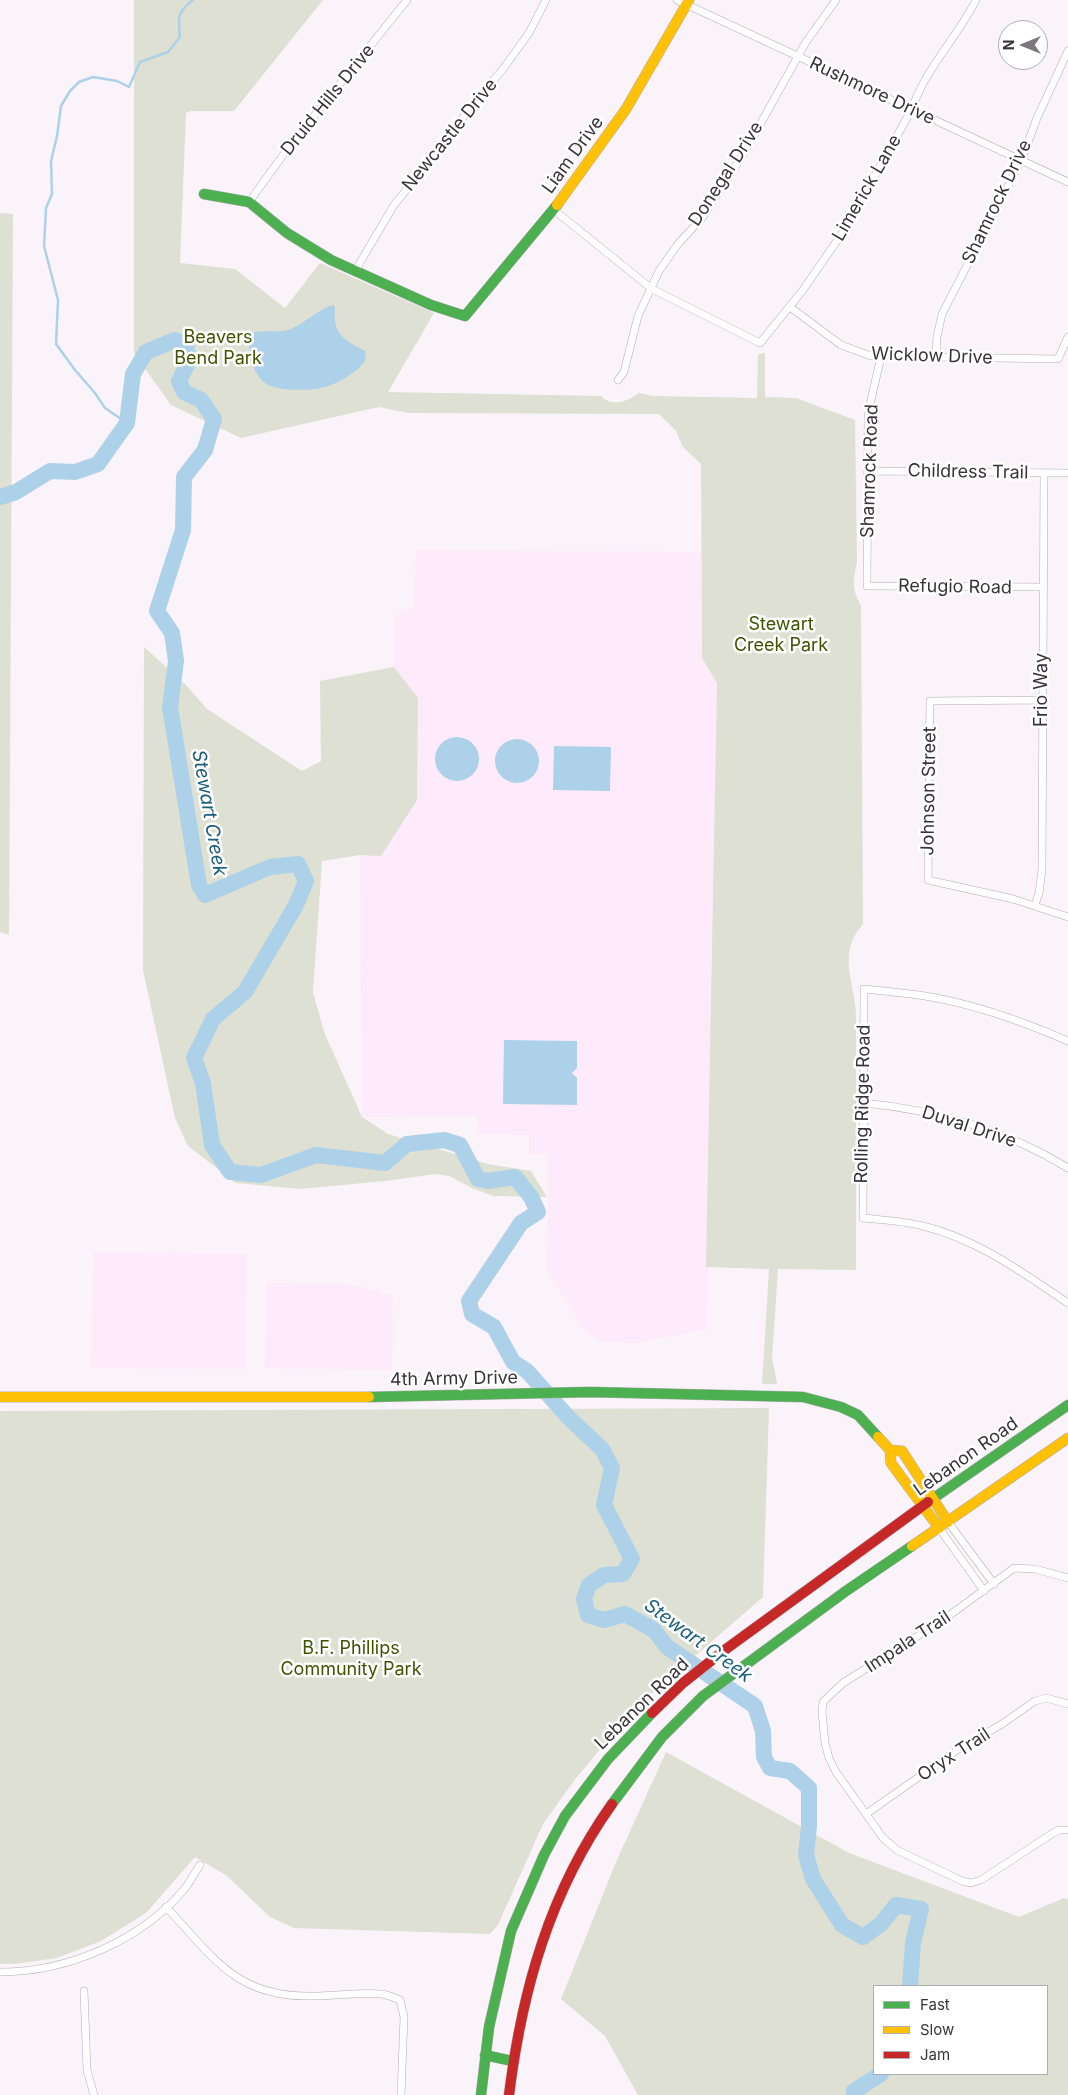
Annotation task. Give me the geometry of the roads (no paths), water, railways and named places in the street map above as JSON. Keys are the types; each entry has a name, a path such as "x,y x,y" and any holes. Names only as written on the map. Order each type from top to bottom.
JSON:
{"main road":[{"name":"Liam Drive","path":"355,270 431,305 465,316 554,210 626,110 684,2"},
{"path":"204,194 250,202 308,248 355,270"},
{"name":"4th Army Drive","path":"0,1397 429,1397 583,1392 804,1397 842,1407 858,1415 890,1450 891,1463 922,1507 944,1525"},
{"name":"Lebanon Road","path":"481,2095 485,2055 497,1986 511,1931 540,1864 565,1816 608,1759 638,1726 683,1683 772,1615 932,1499 1068,1405"},
{"name":"Lebanon Road","path":"509,2095 517,2030 538,1948 551,1913 592,1832 658,1742 691,1706 716,1685 854,1586 1068,1438"},
{"name":"4th Army Drive","path":"890,1450 902,1451 932,1499 944,1525"},
{"path":"485,2055 512,2062"}],"street":[{"name":"Druid Hills Drive","path":"250,202 286,152 408,0"},
{"name":"Newcastle Drive","path":"355,270 394,205 424,170 474,103 503,69 529,33 546,0"},
{"name":"Donegal Drive","path":"618,380 624,372 640,311 652,289 659,270 678,244 702,218 747,148 806,42 836,0"},
{"name":"Limerick Lane","path":"652,289 760,343 790,307 834,246 859,207 912,109 920,88 961,27 976,0"},
{"name":"Rushmore Drive","path":"684,2 1068,182"},
{"name":"Shamrock Drive","path":"936,356 937,336 942,314 1021,161 1037,118 1068,51"},
{"path":"554,210 652,289"},
{"name":"Wicklow Drive","path":"790,307 841,345 860,353 881,357 936,356 1058,359 1068,337"},
{"name":"Shamrock Road","path":"867,586 868,433 870,404 881,357"},
{"name":"Childress Trail","path":"868,471 1068,474"},
{"name":"Frio Way","path":"1035,905 1039,893 1042,869 1044,474"},
{"name":"Refugio Road","path":"867,586 1043,587"},
{"name":"Johnson Street","path":"1035,905 928,880 930,701 1042,700"},
{"path":"1035,905 1068,917"},
{"name":"Rolling Ridge Road","path":"1068,1041 1026,1023 969,1005 925,996 864,989 863,1218 925,1227 973,1245 993,1254 1068,1303"},
{"name":"Duval Drive","path":"864,1103 901,1107 960,1120 1030,1146 1068,1168"},
{"name":"4th Army Drive","path":"944,1525 994,1584"},
{"name":"4th Army Drive","path":"944,1525 984,1592"},
{"name":"Impala Trail","path":"866,1814 829,1758 825,1744 823,1702 843,1683 943,1620 984,1592 1014,1568 1035,1568 1068,1578"},
{"name":"Oryx Trail","path":"866,1814 957,1750 1002,1724 1032,1703 1050,1698 1068,1704"},
{"path":"866,1814 886,1840 897,1850 962,1881 974,1882 1053,1832 1066,1830"},
{"path":"0,1972 59,1964 93,1953 130,1934 166,1908 186,1887 200,1865"},
{"path":"166,1908 220,1965 233,1976 258,1988 278,1994 304,1996 382,1994 400,2000 404,2017 401,2095"},
{"path":"84,1991 87,2070 94,2095"}],"water":[{"path":"334,305 336,327 339,332 346,340 365,351 365,359 361,366 340,381 319,388 303,390 284,389 276,388 264,382 254,368 251,356 249,339 255,332 280,331 294,328 329,306"},
{"path":"457,737 469,741 475,747 479,759 475,771 469,777 457,781 445,777 439,771 435,759 439,747 445,741"},
{"path":"517,739 529,743 535,749 539,761 535,773 529,779 517,783 505,779 499,773 495,761 499,749 505,743"},
{"path":"554,746 611,747 610,791 553,790"},
{"path":"504,1040 577,1041 577,1068 572,1073 577,1078 577,1105 503,1104"}],"waterway":[{"path":"127,423 105,408 56,344 58,300 44,246 46,208 52,194 51,161 61,106 70,91 79,82 93,77 117,81 129,87 140,62 168,52 180,37 181,12 193,0"},
{"name":"Stewart Creek","path":"0,497 16,492 50,471 75,472 98,464 127,423 133,374 146,352 175,340 186,345 189,361 179,381 184,392 201,400 214,419 205,450 184,477 183,530 157,611 172,633 176,661 170,707 199,885 205,895 270,867 298,864 306,881 296,905 245,992 213,1019 194,1058 203,1083 212,1145 230,1172 261,1175 316,1155 385,1163 407,1144 444,1140 460,1145 478,1179 488,1181 515,1177 531,1197 538,1212 521,1223 469,1301 472,1314 494,1327 513,1362 527,1371 569,1418 602,1449 612,1468 604,1505 632,1559 623,1574 604,1575 589,1585 584,1599 588,1615 604,1620 625,1614 654,1630 667,1647 755,1706 763,1731 764,1757 770,1768 790,1771 809,1788 809,1826 806,1855 813,1879 842,1925 863,1937 881,1924 896,1905 921,1909 913,1943 910,1985"},
{"name":"Stewart Creek","path":"854,2095 854,2091 879,2075"}],"park label":[{"name":"Beavers Bend Park","path":"218,348"},
{"name":"Stewart Creek Park","path":"781,635"},
{"name":"B.F. Phillips Community Park","path":"351,1659"}]}
